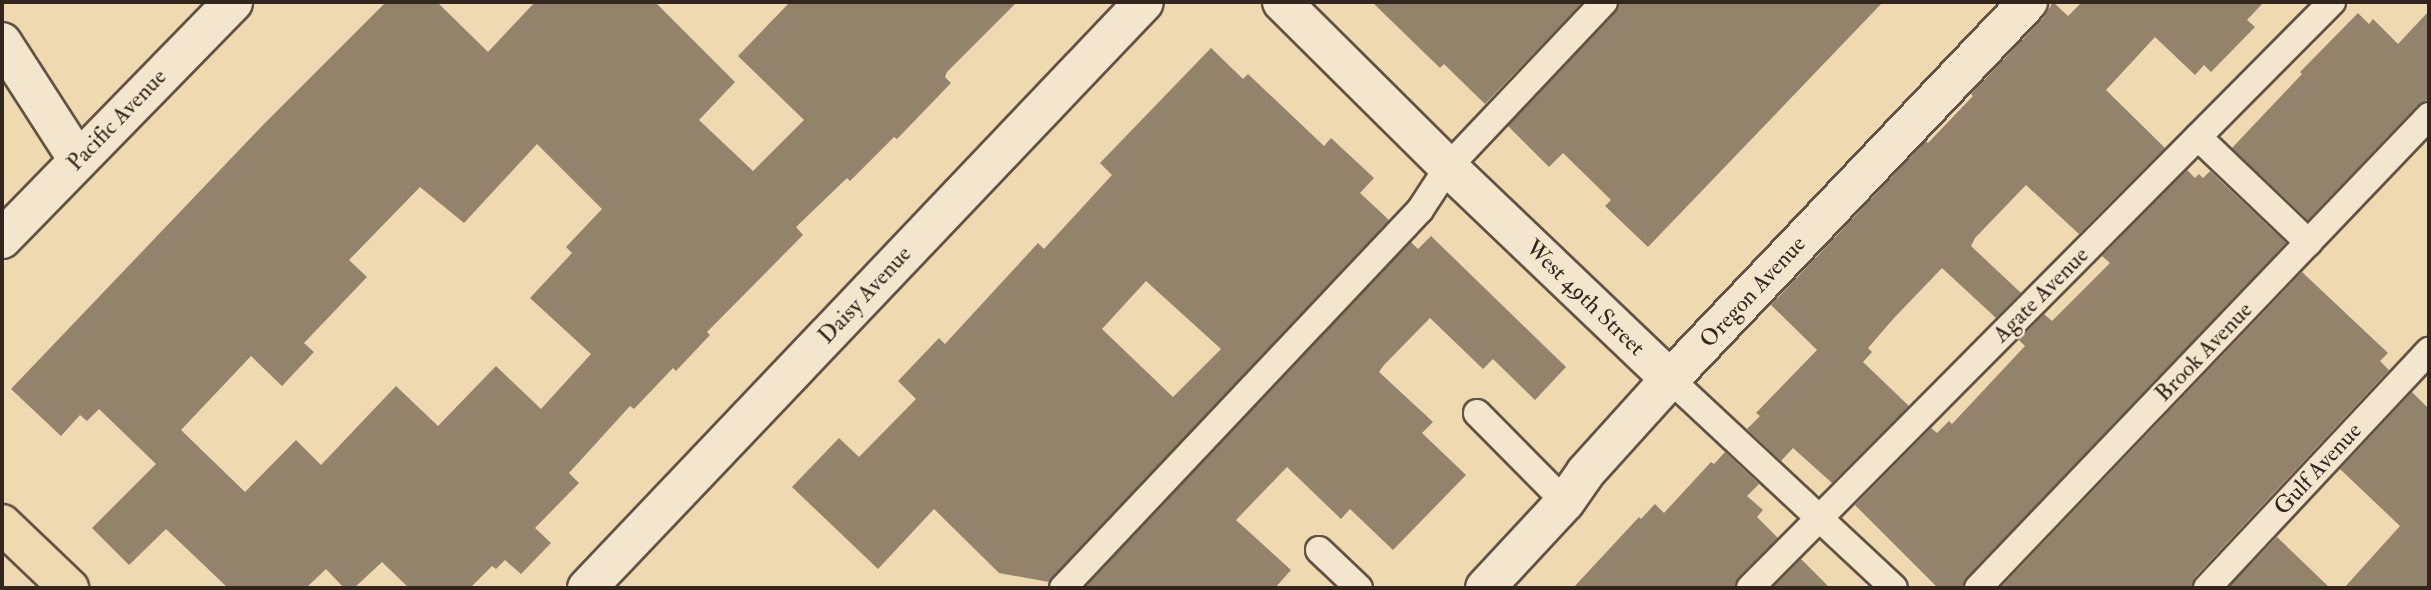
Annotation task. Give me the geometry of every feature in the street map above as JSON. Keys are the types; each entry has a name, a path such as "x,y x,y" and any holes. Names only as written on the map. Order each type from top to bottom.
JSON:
{"main road":[{"path":"2,524 69,588"}],"street":[{"name":"Pacific Avenue","path":"2,239 233,2"},
{"name":"Daisy Avenue","path":"587,588 1143,2"},
{"name":"West 49th Street","path":"1282,2 1448,167 1670,379"},
{"name":"Oregon Avenue","path":"1485,588 1565,502 1586,472 1670,379 2028,2"},
{"path":"2,42 78,160"}],"lane":[{"path":"1063,588 1420,210 1448,167 1604,2"},
{"name":"Agate Avenue","path":"1751,588 2332,2"},
{"name":"Brook Avenue","path":"1979,588 2429,116"},
{"path":"2198,136 2309,243"},
{"name":"Gulf Avenue","path":"2207,588 2429,351"},
{"name":"West 49th Street","path":"1670,379 1821,517 1894,588"},
{"path":"1477,412 1565,502"},
{"path":"1318,550 1359,588"}],"building":[{"path":"386,2 437,2 488,52 535,2 655,2 735,82 699,120 753,171 804,120 738,56 790,2 1017,2 947,72 945,77 951,83 897,139 894,137 850,181 847,178 796,227 803,235 707,332 710,335 676,371 673,368 634,409 630,406 569,473 579,483 535,528 551,543 521,574 505,560 496,569 492,566 470,588 409,588 382,562 354,588 344,588 326,569 306,588 228,588 166,529 129,565 92,528 156,464 99,409 87,421 80,415 61,436 11,389 263,125","holes":["537,144 602,209 566,247 572,253 530,298 591,354 541,409 496,366 438,426 396,386 321,465 296,440 245,492 181,430 251,356 282,386 314,352 304,343 367,277 349,260 420,187 464,223"]},
{"path":"1372,2 1583,2 1485,104 1444,64 1440,68"},
{"path":"1619,2 1883,2 1648,247 1605,206 1611,200 1563,153 1549,167 1508,126 1615,13"},
{"path":"2053,2 2068,16 2082,2 2264,2 2247,20 2255,27 2211,72 2204,65 2195,75 2155,37 2106,90 2165,148 2079,234 2026,185 1975,238 1971,246 2021,293 1996,318 1942,268 1894,318 1868,348 1872,352 1863,362 1909,406 1832,483 1793,448 1781,461 1747,429 1760,416 1756,413 1817,350 1771,305 1926,141 1928,143 1973,96 1971,94 2044,17"},
{"path":"2429,11 2429,99 2418,105 2308,220 2232,148 2302,74 2300,72 2358,13 2369,24 2373,19 2398,44"},
{"path":"1211,48 1243,79 1248,74 1324,146 1331,138 1374,178 1360,193 1389,220 1049,582 999,573 934,509 878,569 792,487 839,438 859,457 916,399 898,381 939,338 945,344 1038,243 1044,249 1112,175 1100,163","holes":["1146,281 1221,349 1173,397 1102,329"]},
{"path":"2187,170 2195,178 2199,174 2203,178 2210,171 2286,243 1967,577 1963,588 1938,588 1855,505 1931,428 1937,433 1949,421 1952,424 2025,346 2019,340 2044,314 2052,321 2110,263 2102,256"},
{"path":"1431,236 1566,367 1535,400 1493,359 1483,369 1430,318 1384,365 1379,372 1433,422 1422,433 1466,475 1393,550 1350,509 1341,519 1287,467 1236,520 1291,570 1275,588 1084,588 1411,242 1418,249"},
{"path":"2302,272 2388,353 2380,361 2389,370 2195,577 2192,588 2000,588"},
{"path":"2412,392 2429,409 2429,588 2344,588 2400,526 2340,469"},
{"path":"1725,452 1759,484 1747,496 1763,510 1757,517 1778,538 1739,577 1735,588 1573,588 1639,517 1641,519 1655,504 1664,513 1711,462 1714,464"},
{"path":"2277,537 2330,588 2228,588"},
{"path":"1801,559 1830,588 1772,588"}]}
